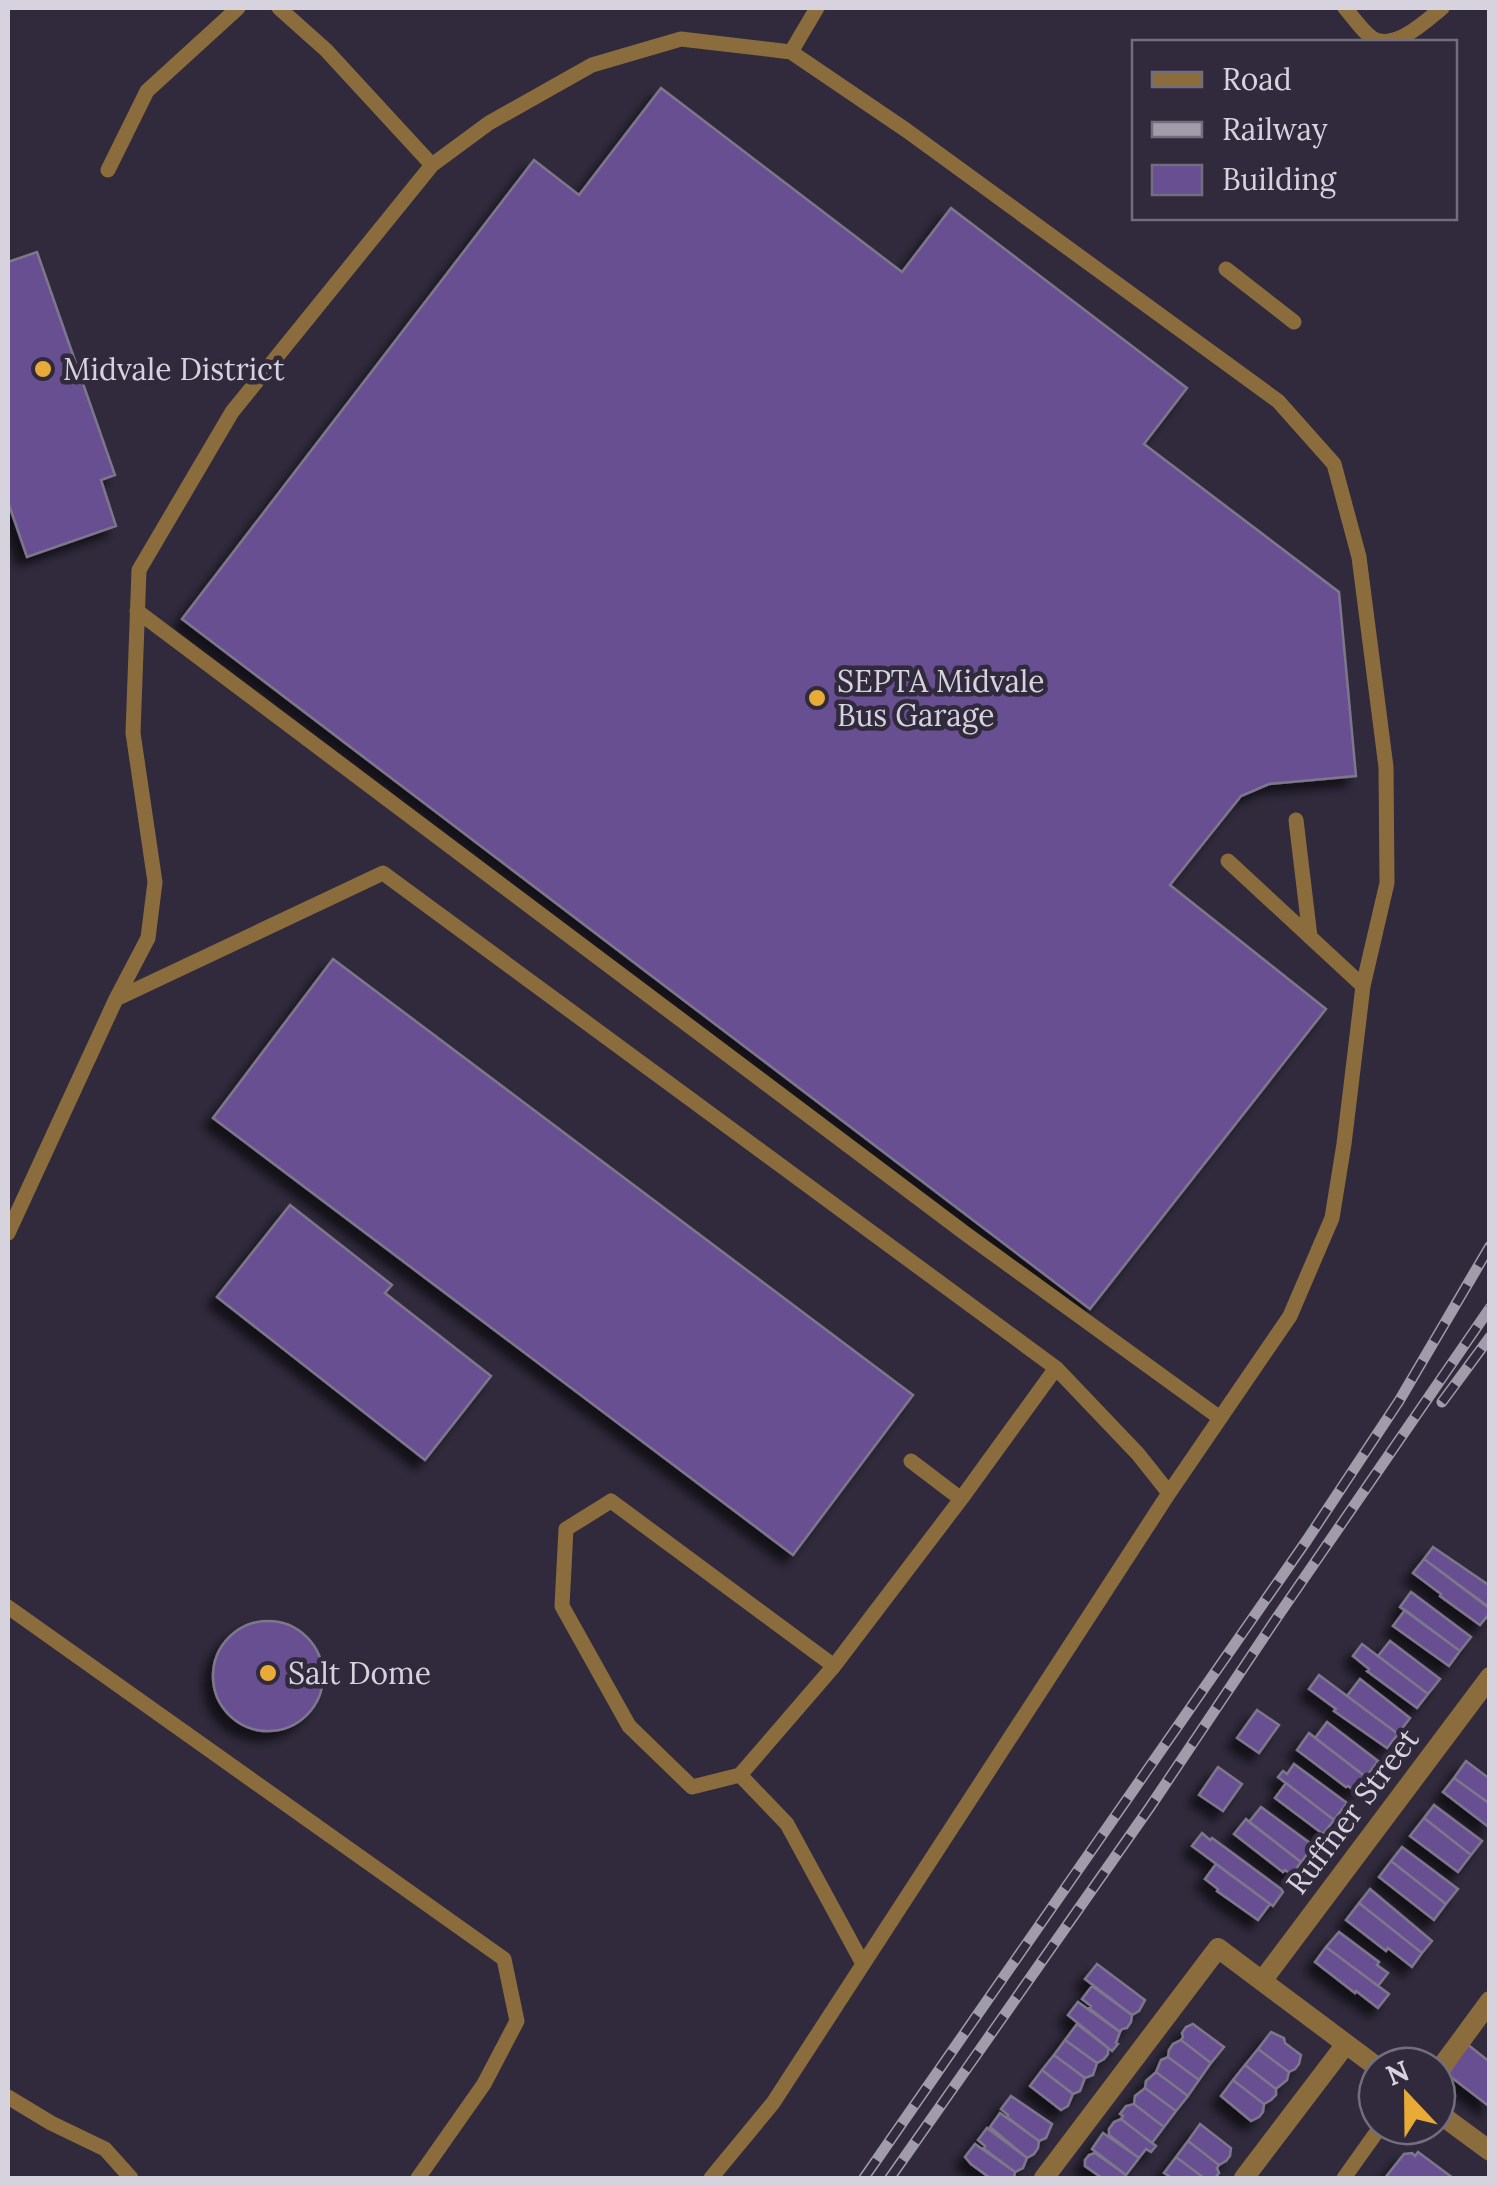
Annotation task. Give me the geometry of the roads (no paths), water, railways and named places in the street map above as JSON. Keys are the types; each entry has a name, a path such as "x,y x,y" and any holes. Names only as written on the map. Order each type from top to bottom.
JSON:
{"street":[{"name":"Ruffner Street","path":"1262,1981 1490,1678"},
{"path":"1044,2178 1218,1948 1357,2052"},
{"path":"1457,2046 1490,2001"},
{"path":"1244,2178 1346,2044"},
{"path":"1457,2127 1490,2151"}],"lane":[{"path":"108,170 147,91 238,8"},
{"path":"279,8 326,50 432,165"},
{"path":"791,52 817,8"},
{"path":"1345,8 1372,38 1378,40"},
{"path":"1392,40 1442,8"},
{"path":"8,1233 148,938 155,882 133,733 139,570 232,412 432,165 489,122 592,65 681,39 791,52 906,130 1278,401 1334,464 1359,557 1386,767 1386,883 1364,986 1332,1218 1290,1316 1169,1493 773,2102 711,2178"},
{"path":"1226,269 1294,322"},
{"path":"138,612 950,1223 1220,1418"},
{"path":"1296,820 1310,938"},
{"path":"1228,862 1364,986"},
{"path":"116,999 382,873 1056,1368 1138,1454 1169,1493"},
{"path":"834,1666 611,1501 566,1528 562,1606 630,1726 692,1787 740,1776 834,1666 1056,1368"},
{"path":"911,1461 962,1499"},
{"path":"8,1607 504,1959 516,2021 484,2084 418,2178"},
{"path":"740,1776 787,1824 863,1964"},
{"path":"8,2097 105,2149 131,2178"},
{"path":"1344,2178 1366,2146"}],"railway":[{"path":"864,2178 1307,1540 1399,1401 1490,1246"},
{"path":"890,2178 1150,1807 1490,1308"},
{"path":"1442,1402 1490,1337"}],"place":[{"name":"Midvale District","path":"43,369"},
{"name":"SEPTA Midvale Bus Garage","path":"817,698"},
{"name":"Salt Dome","path":"268,1673"}]}
